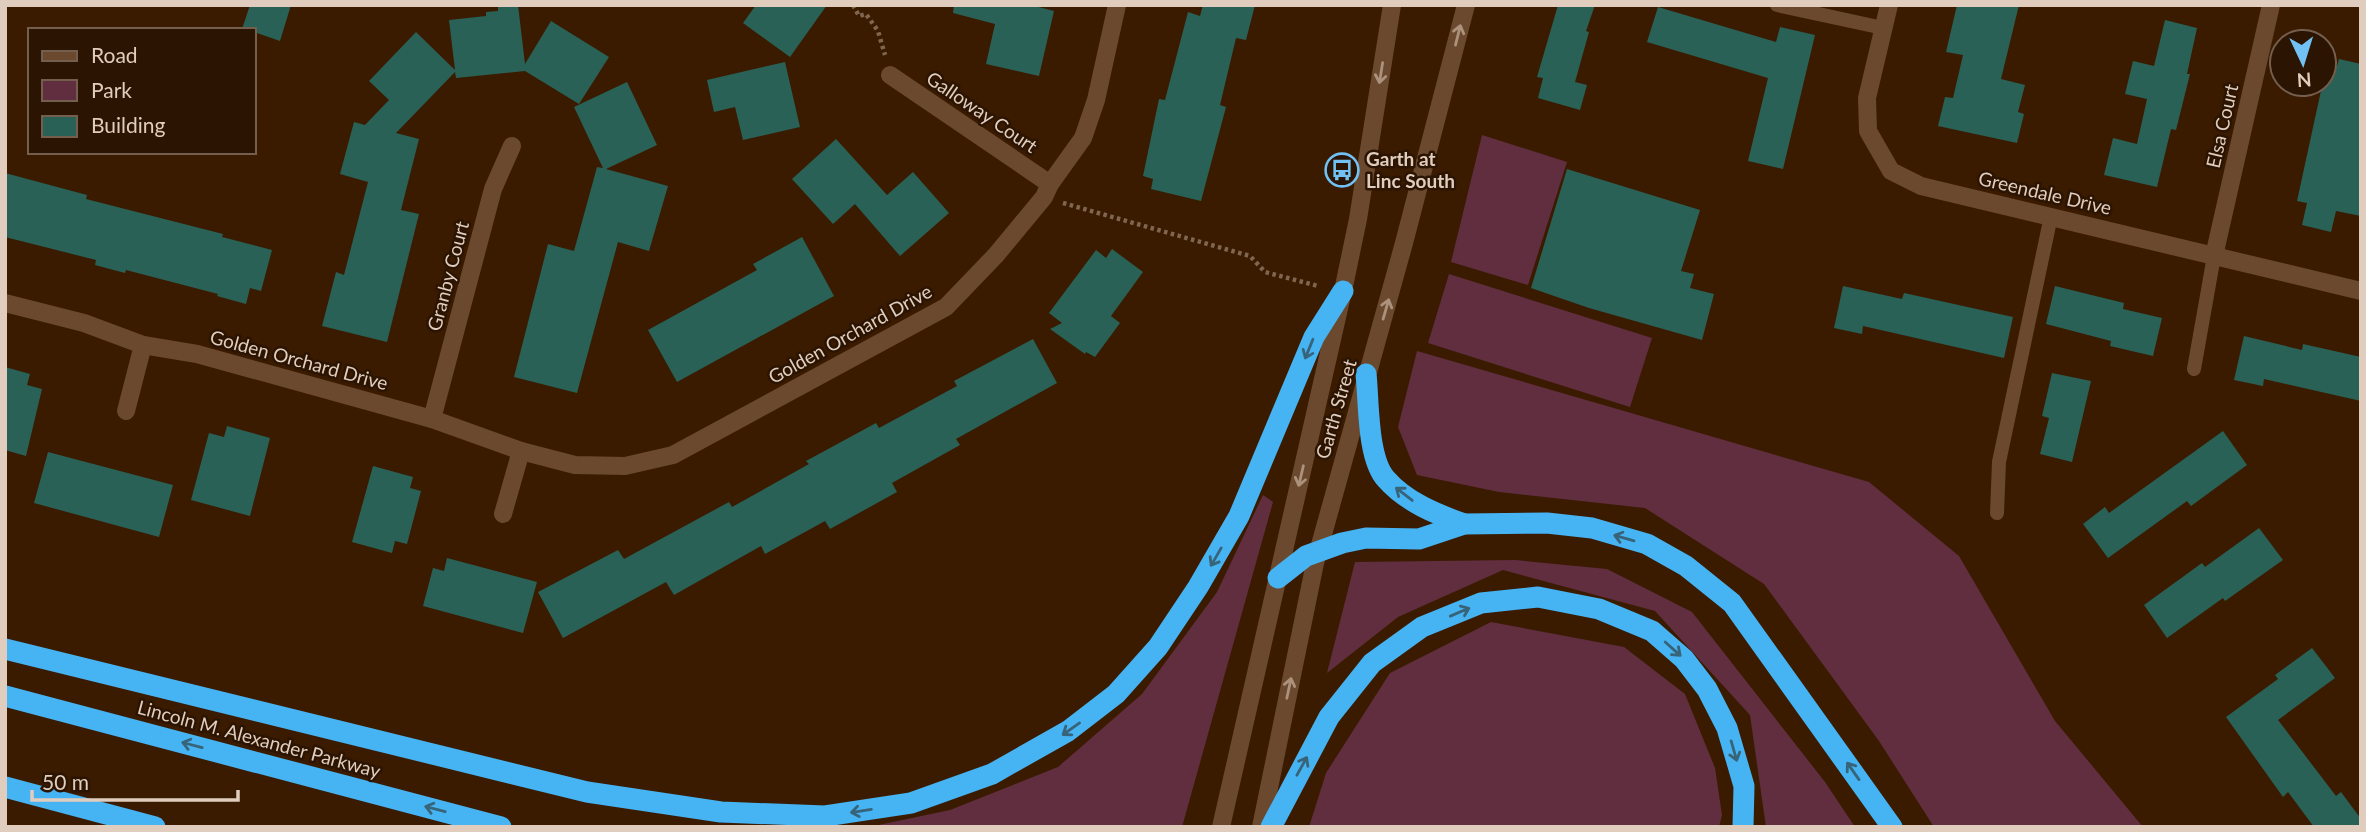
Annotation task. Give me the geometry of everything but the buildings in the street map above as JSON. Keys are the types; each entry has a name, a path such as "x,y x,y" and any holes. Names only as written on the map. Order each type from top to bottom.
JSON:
{"highway":[{"path":"5,649 587,792 721,812 825,816 911,803 992,774 1068,732 1116,694 1158,647 1240,516 1314,337 1343,290"},
{"path":"1366,374 1374,452 1384,478 1425,510 1465,524"},
{"path":"1278,578 1306,556 1318,551 1366,538 1419,538 1465,524 1547,523 1592,528 1647,544 1686,566 1732,603 1892,827"},
{"path":"1271,827 1329,717 1372,663 1422,627 1481,603 1538,597 1599,608 1652,631 1684,659 1707,689 1727,728 1744,786 1743,827"},
{"name":"Lincoln M. Alexander Parkway","path":"5,696 501,827"},
{"path":"5,787 155,827"}],"street":[{"name":"Golden Orchard Drive","path":"5,303 84,323 143,345 197,354 432,419 521,451 575,464 625,466 674,455 946,307 996,255 1047,191 1083,138 1096,100 1117,5"},
{"name":"Garth Street","path":"1221,827 1358,219 1392,5"},
{"name":"Garth Street","path":"1261,827 1318,551 1466,5"},
{"name":"Greendale Drive","path":"1889,5 1867,98 1868,131 1891,171 1921,186 2361,291"},
{"name":"Elsa Court","path":"2214,256 2271,5"},
{"name":"Galloway Court","path":"890,75 1047,191"},
{"name":"Granby Court","path":"432,419 493,188 512,146"},
{"path":"126,411 143,345"},
{"path":"503,514 521,451"}],"lane":[{"path":"1777,5 1883,28"},
{"path":"1997,513 1999,462 2051,216"},
{"path":"2194,369 2214,256"}],"path":[{"path":"853,5 859,16 866,14 878,31 890,75"},
{"path":"1047,191 1250,256 1265,272 1305,284 1343,290"}],"green space":[{"path":"1482,135 1567,162 1528,285 1451,262"},
{"path":"1449,274 1652,338 1630,407 1428,343"},
{"path":"1417,351 1869,482 1959,556 2055,721 2143,827 1934,827 1879,741 1764,584 1645,508 1499,492 1417,475 1398,427"},
{"path":"1263,495 1273,502 1182,827 869,827 950,810 1058,767 1142,694 1217,592"},
{"path":"1515,560 1607,569 1692,612 1825,782 1855,827 1766,827 1750,715 1655,611 1503,570 1398,617 1327,673 1355,562"},
{"path":"1491,622 1624,647 1685,694 1715,768 1722,815 1719,827 1309,827 1326,773 1390,673"}],"place":[{"name":"Garth at Linc South","path":"1342,170"}]}
